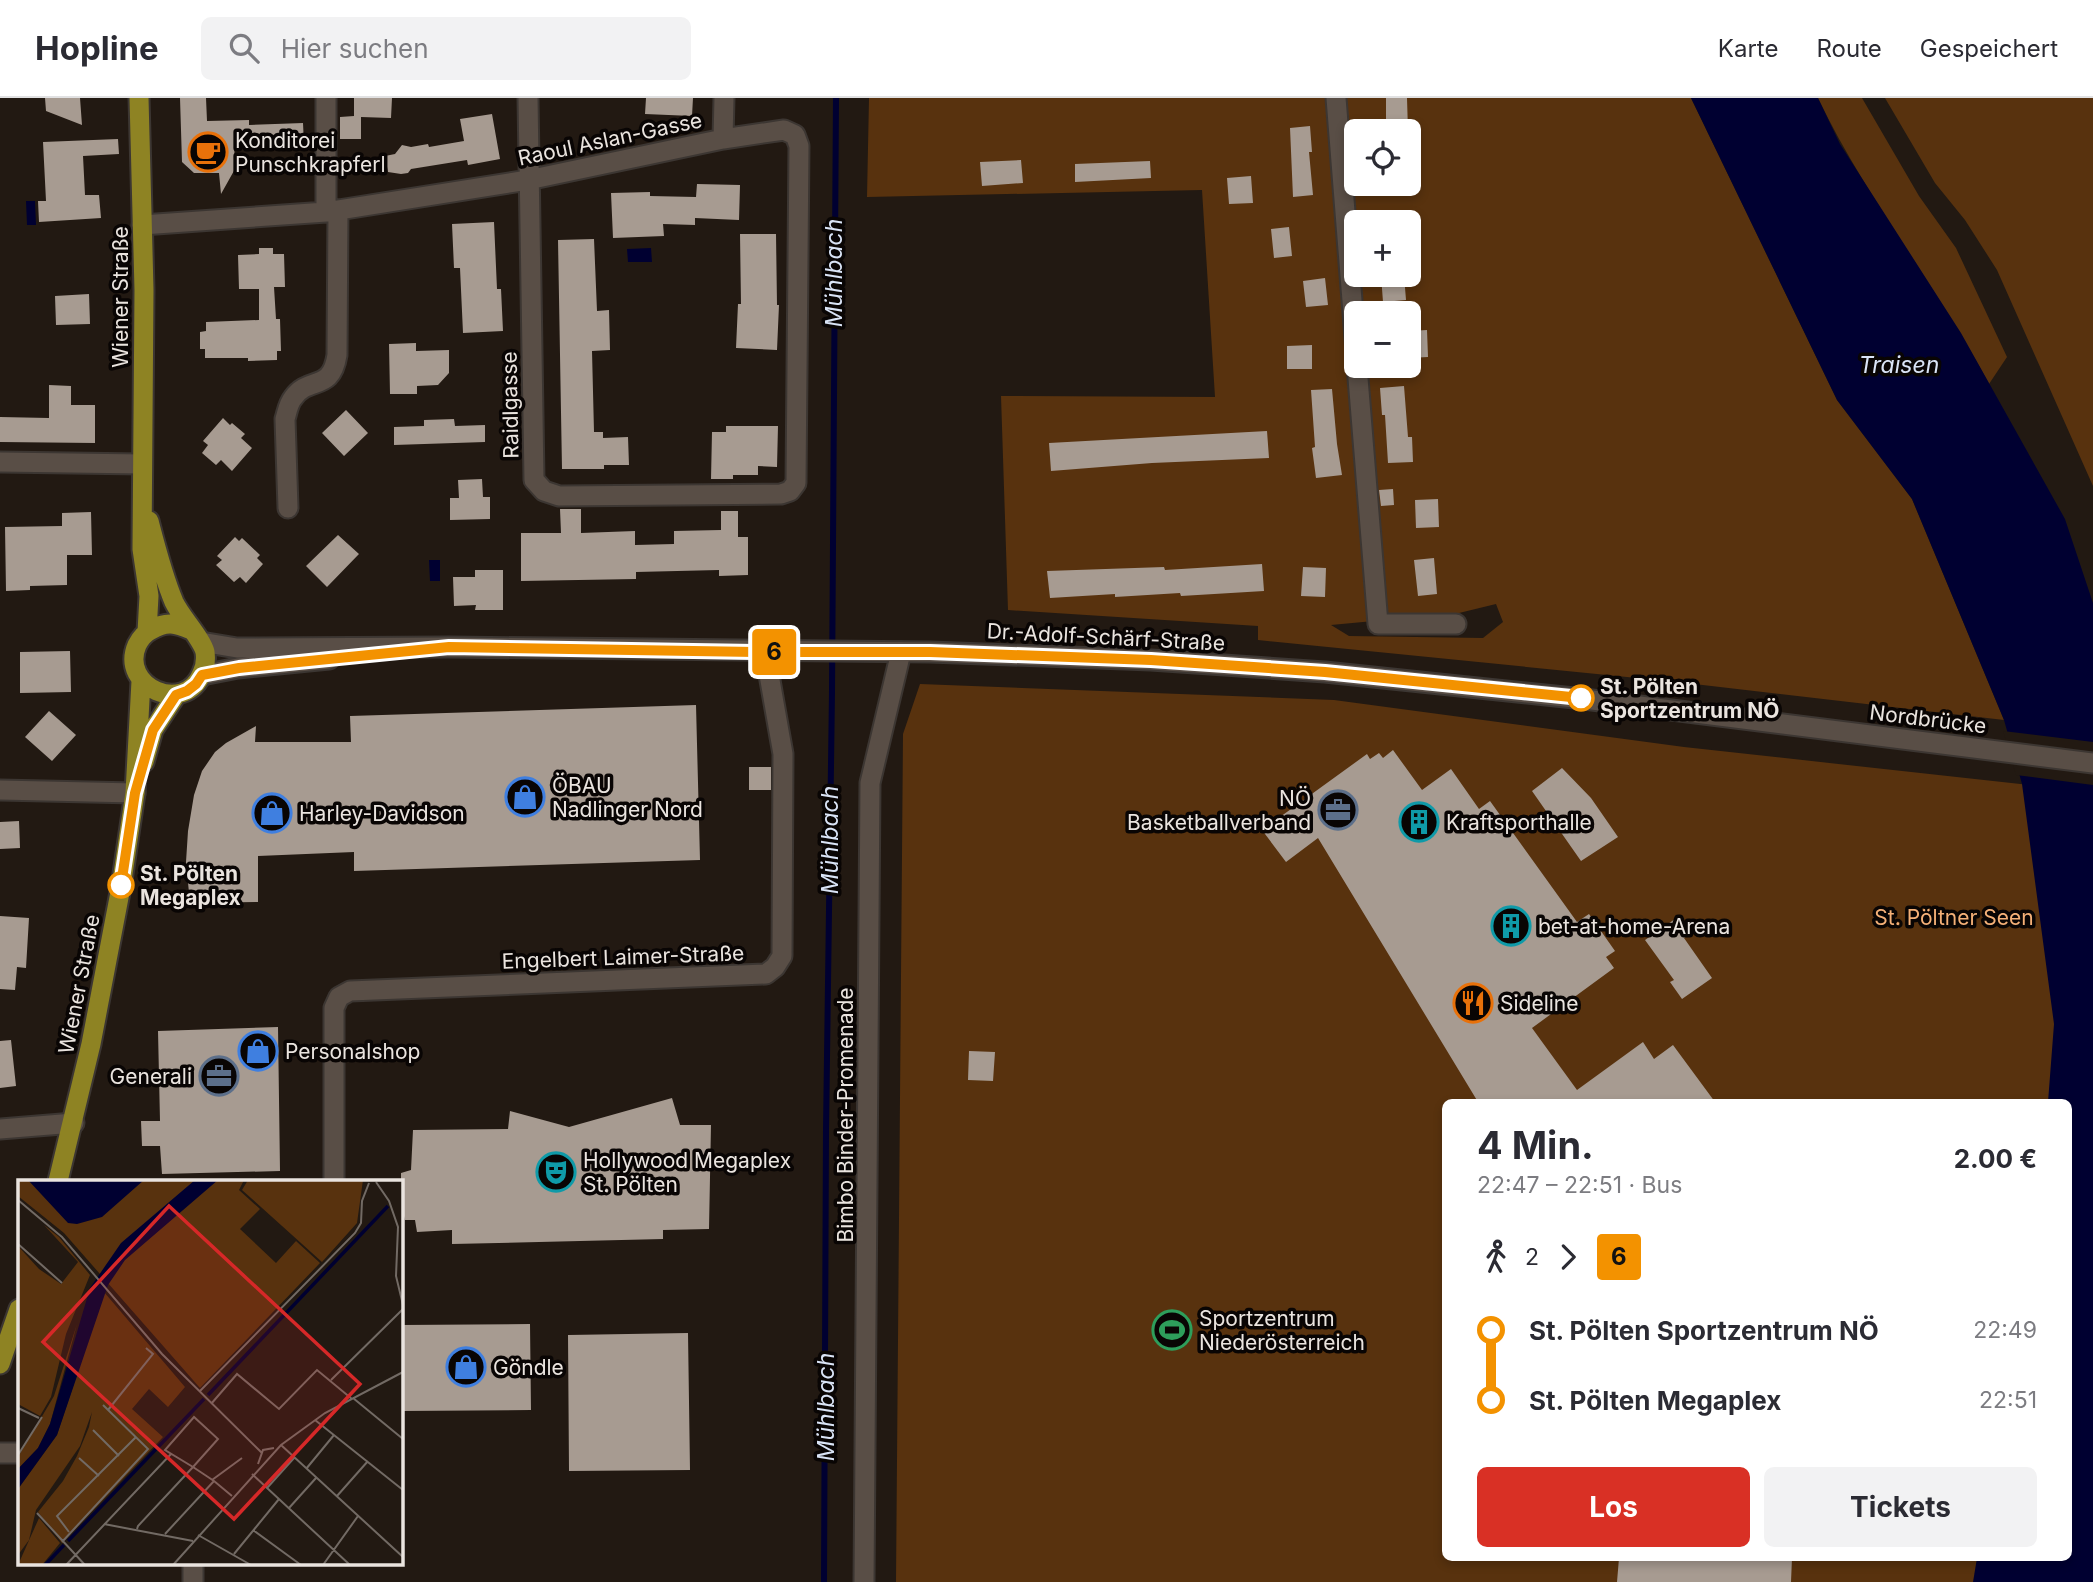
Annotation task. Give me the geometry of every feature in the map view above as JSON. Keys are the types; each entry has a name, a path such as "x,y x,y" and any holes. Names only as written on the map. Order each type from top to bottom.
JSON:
{"main road":[{"name":"Wiener Straße","path":"139,98 144,290 143,497"},
{"path":"143,497 142,548 149,596 147,632"},
{"path":"143,497 175,603 196,636 205,652 202,675 187,691 176,695 162,694 141,681 135,669 135,653 147,632 159,625 170,623 179,624 196,636"},
{"name":"Wiener Straße","path":"58,1180 74,1122 116,913 135,793 141,681"},
{"name":"Wiener Straße","path":"135,793 153,730 176,695"},
{"path":"0,1364 18,1312"}],"street":[{"path":"288,508 285,419 289,406 293,397 327,378 335,370 337,355 326,98"},
{"name":"Raidlgasse","path":"528,98 534,480 544,491 559,496 780,494 790,491 796,483"},
{"path":"723,139 724,98"},
{"path":"1336,98 1352,301"},
{"name":"Raoul Aslan-Gasse","path":"142,225 332,211 528,180 723,139 784,130 795,135 799,146 796,483"},
{"path":"1358,378 1378,624 1455,624"},
{"path":"0,463 142,464"},
{"name":"Dr.-Adolf-Schärf-Straße","path":"196,636 237,648 449,647 901,652 1151,660 1325,672 1758,720"},
{"name":"Dr.-Adolf-Schärf-Straße","path":"202,675 239,668 449,647"},
{"name":"Engelbert Laimer-Straße","path":"334,1180 334,1008 340,997 350,991 766,974 775,967 782,956 783,754 765,652"},
{"name":"Bimbo Binder-Promenade","path":"864,1582 870,783 901,652"},
{"name":"Nordbrücke","path":"1758,720 2093,763"},
{"path":"0,790 135,793"},
{"path":"0,1129 74,1122"},
{"path":"0,1454 18,1453"},
{"path":"193,1564 193,1582"}],"green space":[{"path":"869,98 1691,98 1837,400 1912,499 2004,720 1677,682 1258,640 1258,626 1008,610 1001,396 1215,397 1202,190 867,197","holes":["1496,604 1503,622 1483,638 1349,636 1331,625 1459,613"]},
{"path":"1818,98 1862,98 1919,196 1956,248 2007,357 1989,384 1947,312 1879,207"},
{"path":"1885,98 2093,98 2093,486 1997,270 1965,220 1935,183"},
{"name":"Sportzentrum Niederösterreich","path":"920,684 1334,700 1684,747 2093,792 2093,1582 896,1582 903,734"}],"water":[{"name":"Traisen","path":"1691,98 1818,98 1840,144 1961,333 2065,519 2093,603 2093,1582 1973,1582 1976,1561 2072,1561 2072,1099 2048,1099 2054,1024 2022,784 2004,720 1912,499 1837,400"},
{"path":"26,201 35,201 36,225 27,225"},
{"path":"651,248 652,262 628,262 627,249"},
{"path":"429,560 440,560 440,581 430,581"}],"pier":[{"path":"2003,731 2093,742 2093,785 2016,775"}],"building":[{"path":"45,98 80,98 82,125 46,111"},
{"name":"Konditorei Punschkrapferl","path":"180,98 206,98 207,121 249,120 249,125 303,123 304,144 274,145 273,140 234,140 235,169 221,194 219,173 194,173 182,162"},
{"path":"354,98 392,98 391,118 361,117 361,139 340,139 340,117 354,116"},
{"path":"646,98 693,98 692,116 645,114"},
{"path":"1386,98 1407,98 1408,119 1386,119"},
{"path":"492,114 500,159 468,165 467,160 411,169 408,173 401,174 388,172 385,156 395,154 402,145 411,147 428,144 429,147 464,141 460,119"},
{"path":"1310,126 1312,152 1309,152 1313,195 1293,197 1290,128"},
{"path":"118,139 119,154 83,156 85,195 99,195 101,218 39,222 38,201 46,201 43,142"},
{"path":"1021,160 1023,183 982,186 980,162"},
{"path":"1150,161 1151,178 1075,182 1075,164"},
{"path":"1251,176 1253,203 1229,204 1227,178"},
{"path":"697,184 740,185 739,220 695,218 695,225 663,224 664,236 613,238 611,193 650,192 650,196 696,197"},
{"path":"494,222 497,289 501,289 503,331 463,333 460,268 454,268 452,224"},
{"path":"1289,227 1292,256 1274,258 1271,229"},
{"path":"740,234 776,234 779,305 777,350 736,348 738,304 741,304"},
{"path":"594,239 597,311 609,310 610,350 592,351 594,432 603,432 603,438 628,437 629,465 604,465 604,469 562,469 558,240"},
{"path":"259,248 273,248 273,254 284,254 285,287 274,287 276,319 280,319 281,351 277,351 277,360 205,358 205,349 200,349 200,332 206,331 206,322 259,320 259,289 239,289 238,255 259,254"},
{"path":"1325,278 1328,305 1306,307 1303,281"},
{"path":"1382,287 1405,287 1406,300 1383,301"},
{"path":"89,294 90,324 56,325 55,296"},
{"path":"1421,330 1427,330 1428,357 1421,357"},
{"path":"416,343 416,351 449,350 449,373 438,385 417,386 417,394 390,394 389,344"},
{"path":"1312,345 1312,369 1287,369 1287,346"},
{"path":"49,385 71,386 71,405 95,405 95,443 0,442 0,417 49,418"},
{"path":"1404,386 1413,462 1388,463 1385,415 1382,415 1380,388"},
{"path":"1332,389 1342,475 1316,478 1312,448 1315,447 1311,390"},
{"path":"346,410 368,433 344,456 322,433"},
{"path":"223,418 245,434 241,438 252,448 232,471 221,460 216,465 202,453 208,445 203,441"},
{"path":"454,419 455,426 485,425 485,442 394,445 394,427 424,426 424,420"},
{"path":"726,426 778,426 777,467 758,466 758,475 733,475 733,479 711,479 712,432 726,432"},
{"path":"1267,431 1269,458 1051,471 1049,443"},
{"path":"482,479 483,497 490,497 490,519 450,520 450,498 459,498 458,480"},
{"path":"1393,489 1394,505 1381,506 1379,490"},
{"path":"1438,499 1439,527 1416,528 1415,500"},
{"path":"560,509 581,509 581,533 635,531 635,545 674,544 674,531 721,530 721,511 738,511 738,537 748,537 748,575 719,576 719,570 636,572 636,579 521,581 521,533 561,533"},
{"path":"91,512 92,555 67,555 67,585 30,586 30,590 6,591 5,527 62,526 62,513"},
{"path":"338,535 359,554 327,587 306,566"},
{"path":"235,537 239,541 242,538 260,555 257,558 263,564 246,583 240,577 234,582 216,565 222,560 217,556"},
{"path":"1434,558 1437,594 1418,596 1414,560"},
{"path":"1262,564 1264,591 1181,596 1180,593 1050,598 1047,571 1164,567 1165,570"},
{"path":"1303,567 1326,568 1325,597 1301,596"},
{"path":"475,570 503,570 503,610 475,610 476,605 454,606 453,577 475,577"},
{"path":"70,651 71,692 20,693 20,652"},
{"name":"ÖBAU Nadlinger Nord","path":"696,705 700,860 354,871 354,852 258,856 258,902 190,903 186,862 188,831 194,795 202,771 215,752 256,726 255,742 351,742 350,716"},
{"path":"49,711 76,735 52,761 25,737"},
{"path":"1393,750 1422,790 1451,769 1479,809 1490,801 1577,922 1589,914 1615,951 1606,957 1614,968 1532,1028 1577,1090 1643,1042 1654,1059 1673,1045 1713,1099 1476,1099 1318,838 1286,862 1262,830 1367,754 1370,759 1379,753 1383,758"},
{"path":"749,767 771,767 771,790 749,790"},
{"path":"1562,768 1591,798 1618,837 1581,861 1532,791"},
{"path":"19,821 20,848 0,849 0,822"},
{"path":"0,916 29,918 26,968 17,967 15,990 0,989"},
{"path":"1675,919 1687,936 1684,938 1712,978 1682,999 1670,982 1674,980 1645,940"},
{"name":"Generali","path":"278,1027 280,1171 162,1174 160,1146 142,1146 141,1121 160,1121 158,1031"},
{"path":"11,1040 16,1086 0,1088 0,1041"},
{"path":"969,1051 995,1052 993,1081 968,1080"},
{"name":"Hollywood Megaplex St. Pölten","path":"672,1098 680,1125 711,1125 709,1229 663,1230 663,1239 452,1244 452,1230 417,1232 415,1220 405,1220 401,1173 411,1170 413,1130 508,1129 510,1111 569,1127"},
{"name":"Göndle","path":"530,1324 531,1410 402,1411 402,1325"},
{"path":"688,1333 690,1470 569,1471 568,1335"},
{"path":"1619,1561 1792,1561 1791,1582 1617,1582"}],"waterway":[{"name":"Mühlbach","path":"824,1582 836,98"}],"bus line":[{"name":"6","path":"121,885 135,793 153,730 176,695 187,691 202,675 239,668 449,647 930,652 1151,660 1325,672 1581,698"}],"place":[{"name":"Konditorei Punschkrapferl","path":"208,152"},
{"name":"St. Pölten Sportzentrum NÖ","path":"1581,698"},
{"name":"ÖBAU Nadlinger Nord","path":"525,797"},
{"name":"NÖ Basketballverband","path":"1338,810"},
{"name":"Harley-Davidson","path":"272,813"},
{"name":"Kraftsporthalle","path":"1419,822"},
{"name":"St. Pölten Megaplex","path":"121,885"},
{"name":"bet-at-home-Arena","path":"1511,926"},
{"name":"Sideline","path":"1473,1003"},
{"name":"Personalshop","path":"258,1051"},
{"name":"Generali","path":"219,1076"},
{"name":"Hollywood Megaplex St. Pölten","path":"556,1172"},
{"name":"Sportzentrum Niederösterreich","path":"1172,1330"},
{"name":"Göndle","path":"466,1367"}],"park label":[{"name":"St. Pöltner Seen","path":"1954,917"}]}
